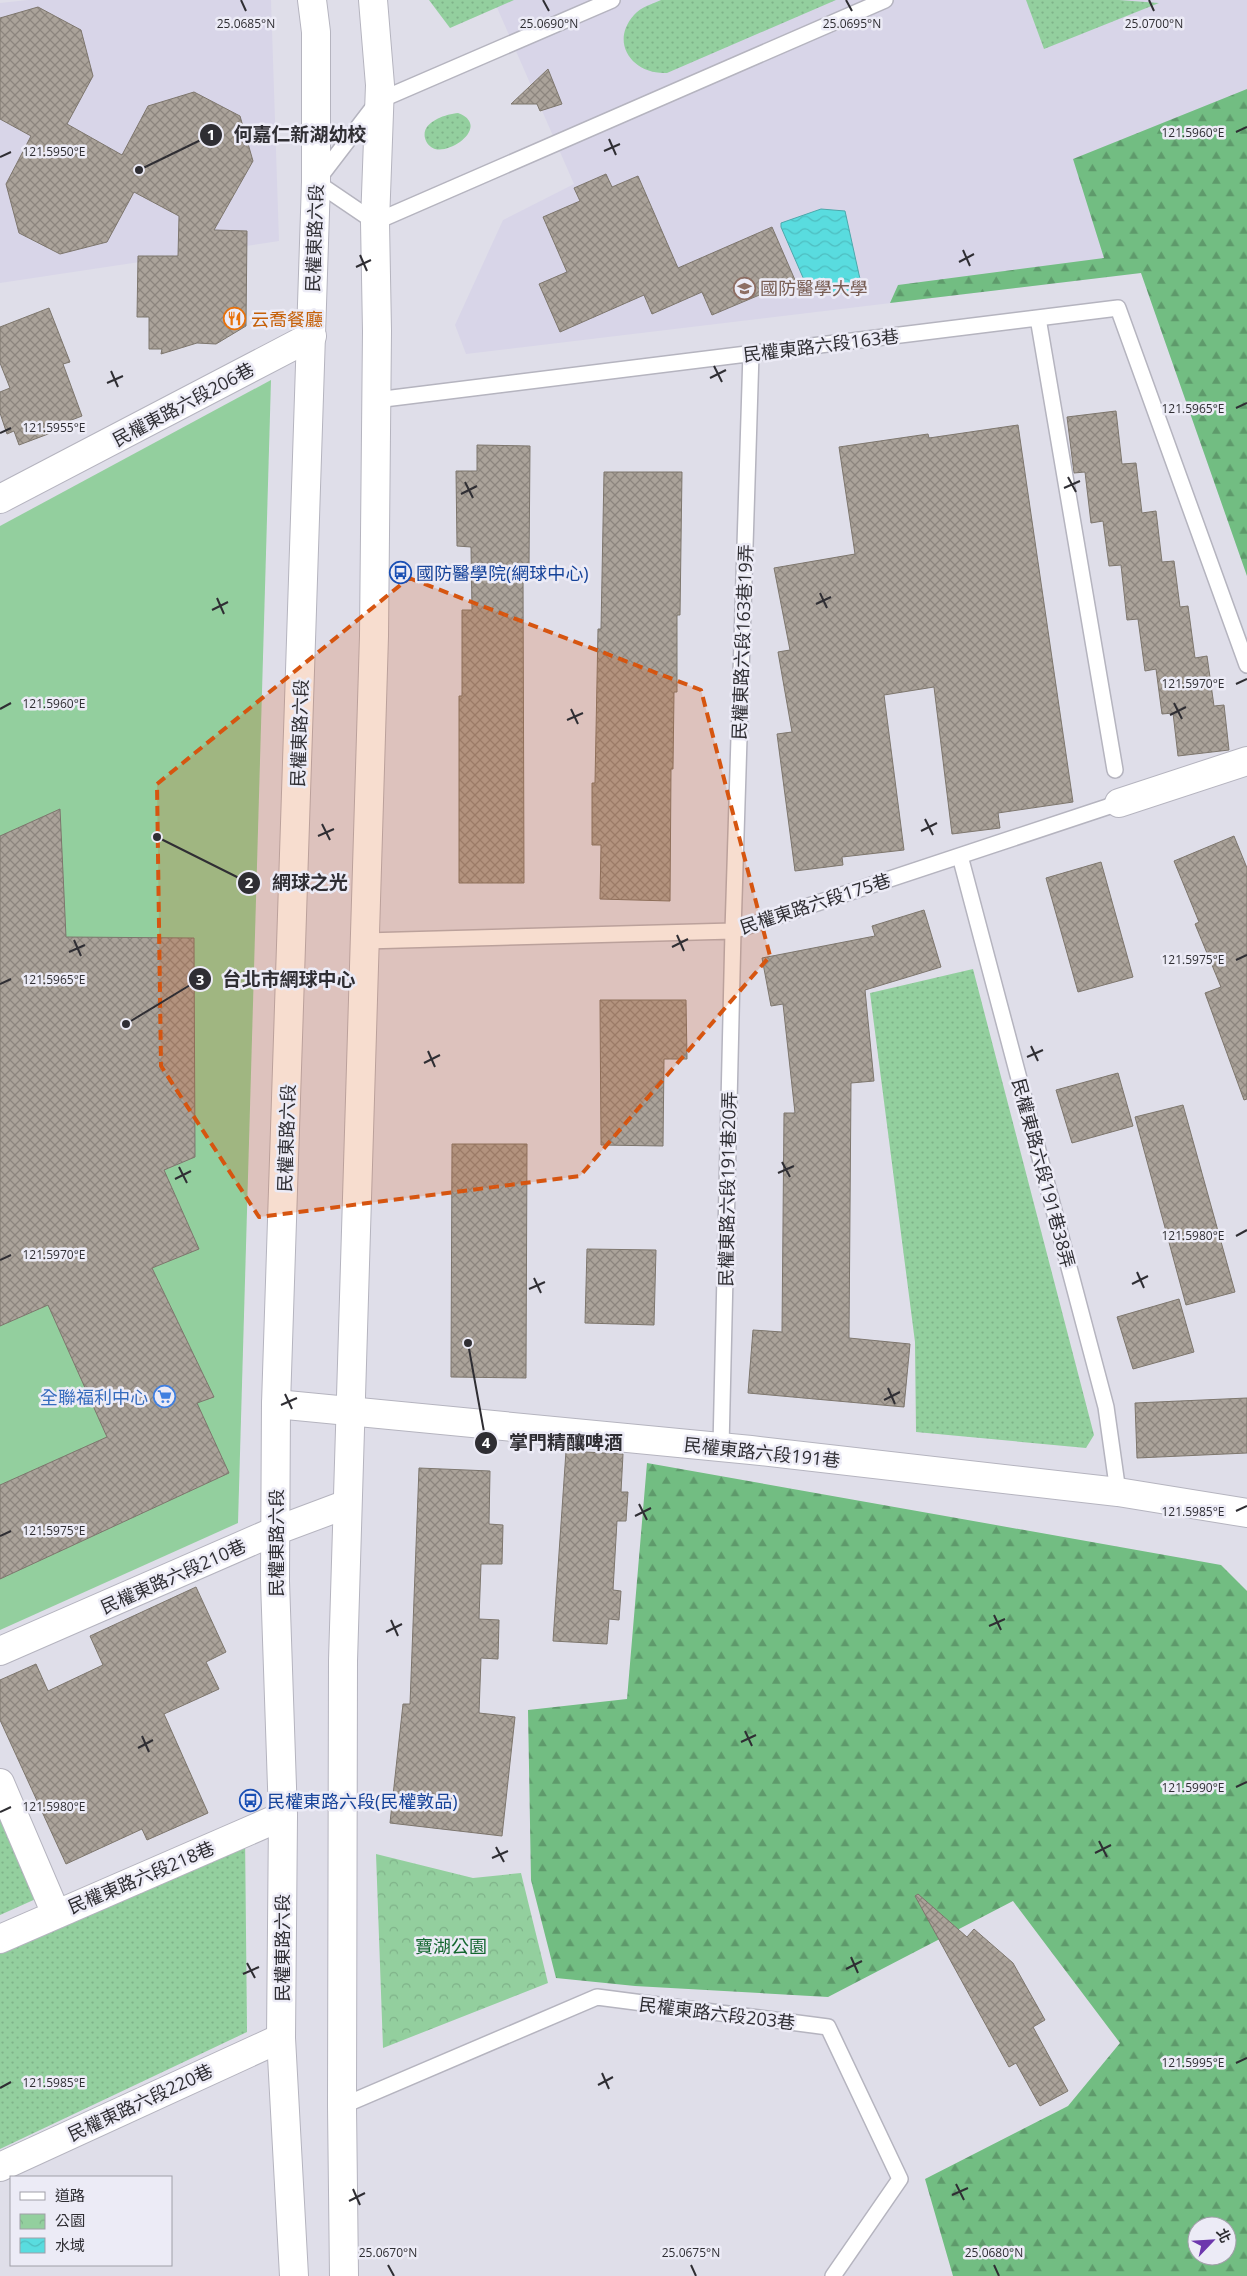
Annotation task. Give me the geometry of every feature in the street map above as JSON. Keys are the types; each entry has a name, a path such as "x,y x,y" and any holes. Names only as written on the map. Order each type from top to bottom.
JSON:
{"main road":[{"name":"民權東路六段","path":"294,2276 281,2038 282,1816 274,1531 276,1404 316,182 316,32 312,0"},
{"path":"344,2276 342,2106 343,1661 374,636 375,222 380,85 373,0"},
{"name":"民權東路六段206巷","path":"0,499 312,336"},
{"name":"民權東路六段175巷","path":"1119,803 1247,761"},
{"name":"民權東路六段191巷","path":"276,1404 350,1409 721,1447 1118,1492 1247,1513"},
{"name":"民權東路六段210巷","path":"0,1651 274,1531 347,1504"},
{"path":"0,1783 56,1914"},
{"name":"民權東路六段218巷","path":"0,1939 282,1816"},
{"name":"民權東路六段220巷","path":"0,2166 281,2038"}],"lane":[{"path":"612,0 378,102 316,182 375,222 885,0"},
{"name":"民權東路六段163巷","path":"376,400 1118,308 1247,664"},
{"path":"1038,318 1115,770"},
{"name":"民權東路六段163巷19弄","path":"733,931 751,353"},
{"name":"民權東路六段175巷","path":"365,941 733,931 1119,803"},
{"name":"民權東路六段191巷38弄","path":"960,856 1106,1407 1118,1492"},
{"name":"民權東路六段191巷20弄","path":"721,1447 733,931"},
{"name":"民權東路六段203巷","path":"342,2106 597,1997 828,2027 900,2179 833,2276"}],"highlighted area":[{"path":"409,578 701,690 770,956 580,1176 259,1217 161,1066 157,784"}],"shaded area":[{"path":"28,0 271,0 279,241 0,283 0,3"},
{"name":"國防醫學大學","path":"466,0 1247,0 1247,576 1141,273 466,354 455,325 503,220 574,184 495,3"}],"green space":[{"path":"429,0 514,0 450,28"},
{"path":"661,0 836,0 667,73 644,69 628,55 624,46 627,26 634,15 643,8"},
{"path":"1026,0 1119,0 1159,3 1044,49"},
{"path":"1247,89 1247,576 1141,273 890,303 898,285 1104,258 1073,159"},
{"path":"458,113 467,118 470,124 470,131 465,137 451,147 435,149 430,146 425,138 427,127 441,117"},
{"path":"271,380 238,1523 0,1630 0,526"},
{"path":"973,969 1094,1435 1086,1448 916,1432 915,1342 870,993"},
{"path":"647,1463 1221,1565 1247,1591 1247,2276 953,2276 925,2179 1068,2106 1120,2043 1013,1901 828,1997 635,1986 556,1978 531,1880 528,1710 627,1699"},
{"path":"0,1810 38,1898 0,1915"},
{"path":"245,1832 247,2032 0,2149 0,1943"},
{"name":"寶湖公園","path":"376,1854 473,1878 521,1873 548,1983 383,2048"}],"water":[{"path":"821,209 845,211 860,279 846,293 813,294 808,289 781,227 781,223"}],"building":[{"path":"38,7 81,30 93,76 67,124 122,155 148,106 194,92 240,116 253,161 214,230 247,231 246,326 216,344 197,343 161,354 162,349 149,349 149,317 137,317 138,256 178,256 179,216 134,192 107,242 60,254 19,233 6,184 31,136 0,119 0,18"},
{"path":"548,69 562,104 540,111 537,104 511,104"},
{"path":"606,174 612,187 638,176 678,268 772,227 795,280 712,315 702,292 652,314 644,295 560,332 539,284 567,272 543,217 580,201 574,188"},
{"path":"49,308 70,362 63,364 82,416 61,424 64,428 19,445 14,431 7,434 0,413 0,392 10,388 0,363 0,327"},
{"path":"1116,411 1122,464 1136,463 1142,513 1156,511 1162,562 1174,561 1180,607 1188,606 1195,658 1207,656 1214,706 1224,705 1229,750 1178,756 1173,713 1162,714 1156,669 1145,671 1138,619 1127,620 1121,565 1109,566 1103,521 1091,523 1085,472 1074,473 1067,417"},
{"path":"1018,425 1073,802 998,813 1000,828 952,834 934,687 884,695 904,850 842,857 843,865 795,871 777,734 792,732 778,652 790,650 774,568 855,554 839,447 928,434 929,438"},
{"path":"477,445 530,446 529,569 523,568 524,883 459,883 459,696 462,696 462,610 472,610 471,547 457,546 456,471 477,471"},
{"path":"604,472 682,472 680,615 677,615 677,692 674,692 673,769 671,769 670,901 600,899 601,845 592,845 592,783 595,783 598,629 601,629"},
{"path":"60,809 66,937 194,938 195,1157 164,1170 199,1249 152,1268 214,1397 197,1403 229,1473 0,1579 0,1485 107,1437 48,1305 0,1326 0,836"},
{"path":"1234,836 1247,868 1247,1099 1244,1100 1205,993 1221,987 1195,924 1199,922 1174,861"},
{"path":"1101,862 1133,977 1078,992 1046,878"},
{"path":"924,910 941,967 865,990 874,1081 851,1083 849,1338 910,1344 904,1407 748,1393 753,1330 782,1332 784,1113 795,1113 783,1004 771,1006 762,958 875,936 872,926"},
{"path":"600,1000 686,1000 687,1059 664,1059 663,1146 601,1145"},
{"path":"1118,1073 1133,1126 1072,1143 1056,1090"},
{"path":"1183,1105 1235,1292 1186,1305 1135,1117"},
{"path":"452,1144 527,1144 526,1378 451,1377"},
{"path":"587,1249 656,1250 654,1325 585,1323"},
{"path":"1179,1299 1194,1352 1133,1369 1117,1317"},
{"path":"1247,1398 1247,1453 1137,1458 1135,1403"},
{"path":"566,1451 623,1454 621,1492 628,1492 626,1521 617,1521 613,1590 621,1591 619,1620 609,1619 607,1644 553,1641"},
{"path":"419,1468 490,1471 489,1524 503,1525 502,1564 481,1564 479,1619 499,1620 498,1659 481,1658 479,1713 515,1717 502,1836 390,1823 403,1704 410,1704"},
{"path":"196,1587 226,1652 206,1662 219,1689 164,1714 208,1813 147,1840 142,1829 66,1864 0,1720 0,1680 36,1664 48,1691 103,1665 90,1636"},
{"path":"918,1894 967,1937 974,1929 1013,1963 1045,2020 1033,2027 1068,2091 1040,2106 1016,2063 1009,2067 915,1896"}],"place":[{"name":"何嘉仁新湖幼校","path":"139,170"},
{"name":"國防醫學大學","path":"744,288"},
{"name":"云喬餐廳","path":"235,319"},
{"name":"國防醫學院(網球中心)","path":"400,573"},
{"name":"網球之光","path":"157,837"},
{"name":"台北市網球中心","path":"126,1024"},
{"name":"掌門精釀啤酒","path":"468,1343"},
{"name":"全聯福利中心","path":"164,1397"},
{"name":"民權東路六段(民權敦品)","path":"251,1801"}]}
